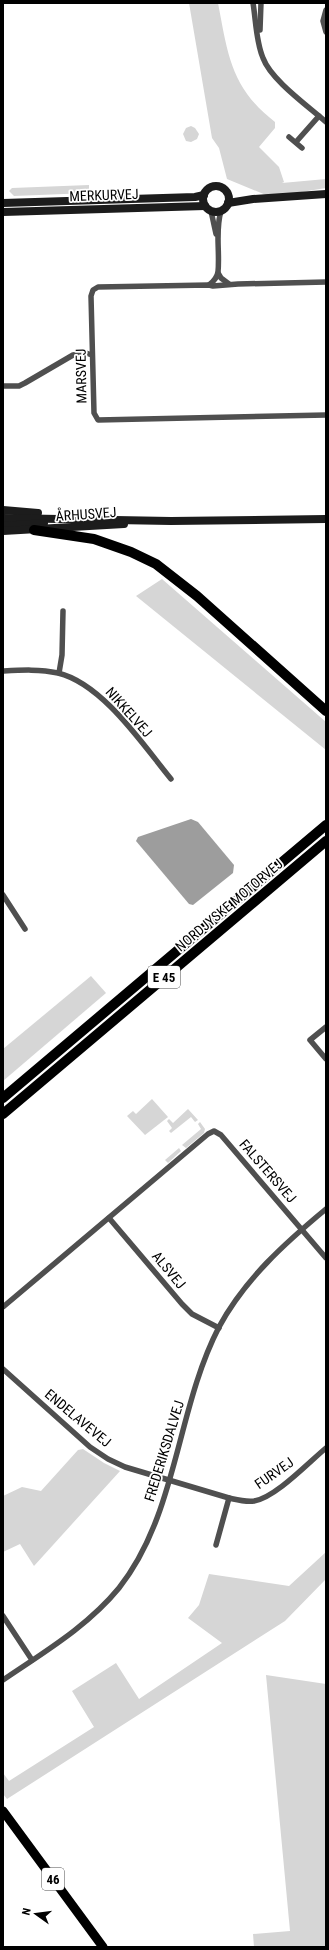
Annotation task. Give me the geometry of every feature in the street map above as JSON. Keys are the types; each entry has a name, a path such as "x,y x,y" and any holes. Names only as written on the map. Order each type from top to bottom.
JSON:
{"highway":[{"path":"34,530 94,539 131,552 156,564 197,596 326,711"},
{"name":"NORDJYSKE MOTORVEJ","path":"3,1098 326,825"},
{"name":"NORDJYSKE MOTORVEJ","path":"3,1114 326,841"}],"main road":[{"path":"216,187 224,189 228,199 221,211 208,208 204,195 208,189 216,187"},
{"path":"228,199 253,199 326,194"},
{"name":"MERKURVEJ","path":"3,203 195,197 204,195"},
{"name":"MERKURVEJ","path":"3,212 208,208"},
{"path":"3,510 88,518"},
{"name":"ÅRHUSVEJ","path":"3,518 88,518 171,521 326,519"},
{"path":"3,526 88,518"},
{"name":"ÅRHUSVEJ","path":"3,531 171,521"},
{"name":"46","path":"3,1811 102,1947"}],"street":[{"path":"253,3 263,58 268,68 326,122"},
{"path":"259,37 261,3"},
{"path":"326,10 323,21 326,32"},
{"path":"296,142 319,116"},
{"path":"289,136 302,148"},
{"path":"208,208 217,236"},
{"path":"221,211 217,236 218,273 221,278 229,284"},
{"path":"209,285 218,273"},
{"name":"MARSVEJ","path":"326,282 94,288 91,296 94,413 98,420 326,415"},
{"path":"3,386 18,386 25,383 78,353 92,355"},
{"path":"59,673 62,655 63,611"},
{"name":"NIKKELVEJ","path":"3,671 39,670 59,673 77,680 108,704 171,779"},
{"path":"3,895 25,929"},
{"path":"326,1027 310,1040 326,1059"},
{"name":"FALSTERSVEJ","path":"109,1218 208,1134 214,1131 221,1135 326,1258"},
{"name":"FREDERIKSDALVEJ","path":"3,1680 80,1627 119,1588 137,1560 152,1531 169,1480 199,1376 219,1328 251,1280 266,1262 326,1209"},
{"path":"3,1307 109,1218"},
{"name":"ALSVEJ","path":"109,1218 182,1304 192,1314 219,1328"},
{"name":"ENDELAVEVEJ","path":"3,1369 90,1447 108,1459 125,1467 169,1480"},
{"name":"FURVEJ","path":"169,1480 229,1498 243,1501 255,1500 267,1496 326,1448"},
{"path":"216,1545 229,1498"},
{"path":"3,1616 32,1660"}],"shaded area":[{"path":"189,3 218,3 229,55 240,83 260,109 275,122 275,128 259,147 279,167 284,182 282,183 326,179 326,188 289,194 266,195 227,179 219,148 212,138"},
{"path":"191,126 195,128 199,134 197,139 191,142 186,141 183,134 186,128"},
{"path":"89,185 89,193 14,196 9,191 12,188"},
{"path":"162,579 326,722 326,750 136,596"},
{"path":"191,819 198,822 234,865 233,873 193,905 189,904 136,841 138,837"},
{"path":"91,976 106,993 3,1081 3,1049"},
{"path":"152,1099 168,1117 145,1135 127,1116 133,1111 136,1114"},
{"path":"188,1109 198,1120 195,1122 191,1117 171,1133 169,1131 172,1128 167,1121 169,1119 173,1123"},
{"path":"200,1122 205,1129 204,1133 186,1148 182,1145 201,1129 198,1124"},
{"path":"179,1148 181,1151 168,1163 165,1160"},
{"path":"83,1449 104,1463 120,1471 34,1566 20,1544 3,1552 3,1496 22,1487 41,1491 78,1450"},
{"path":"326,1552 326,1579 285,1621 7,1799 3,1794 3,1773 9,1781 94,1727 72,1691 116,1663 139,1699 222,1643 188,1618 199,1605 209,1574 289,1586"},
{"path":"266,1675 326,1684 326,1947 254,1947 253,1934 290,1931"}]}
